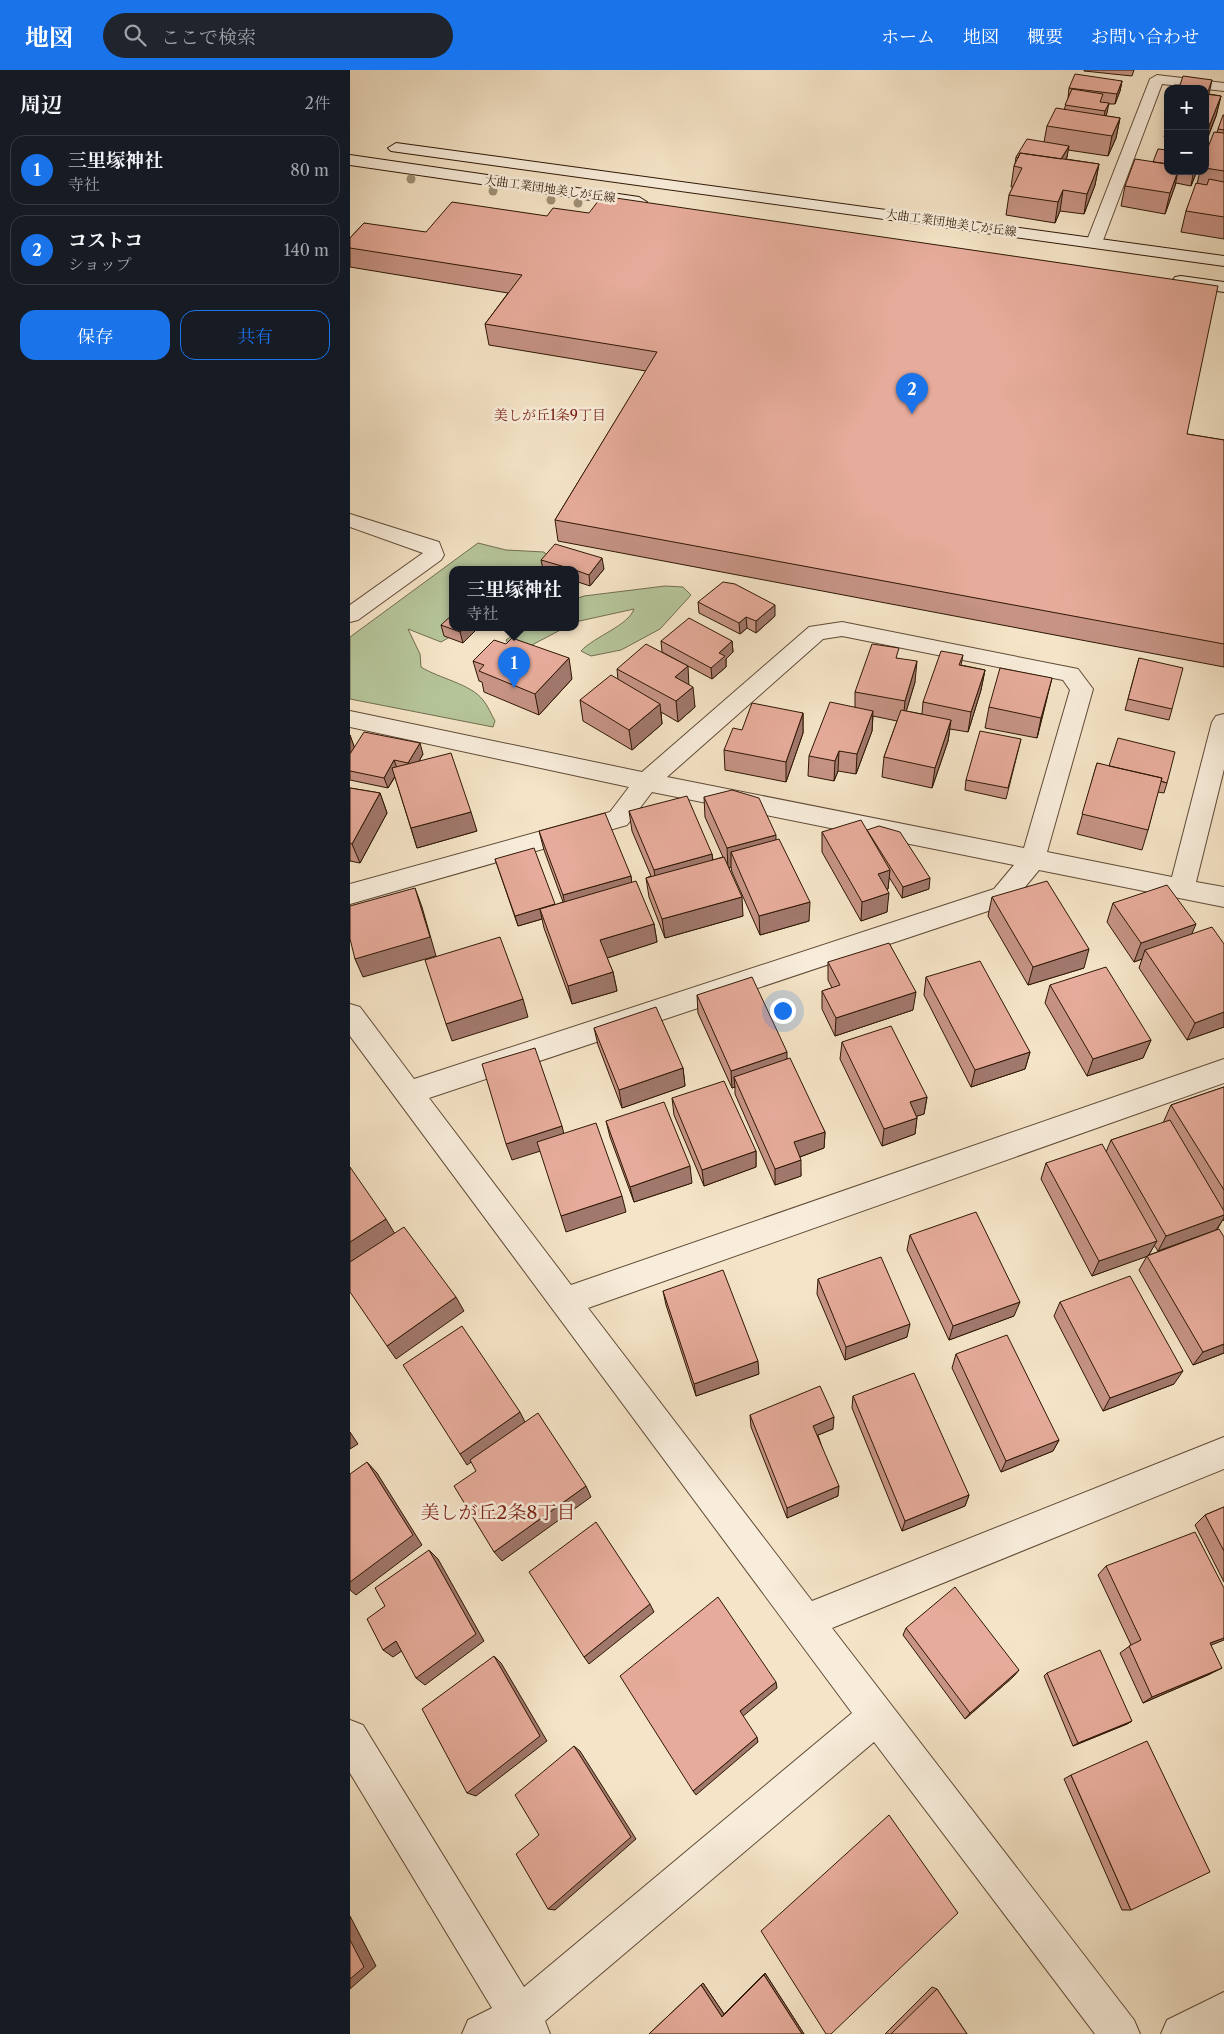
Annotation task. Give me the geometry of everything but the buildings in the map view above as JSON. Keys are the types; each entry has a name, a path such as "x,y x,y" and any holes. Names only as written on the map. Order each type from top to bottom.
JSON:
{"street":[{"path":"1094,242 1157,79 1224,87"},
{"name":"大曲工業団地美しが丘線","path":"379,146 1224,261"},
{"name":"大曲工業団地美しが丘線","path":"350,160 654,204"},
{"path":"1165,279 1224,287"},
{"path":"350,520 432,548 434,555 350,614"},
{"path":"350,894 618,819 646,782 818,632 842,628 1070,674 1082,689 1032,859 1003,896 408,1093"},
{"path":"350,719 646,782 1224,897"},
{"path":"1182,888 1224,722"},
{"path":"350,1015 877,1716 1120,2034"},
{"path":"566,1301 1224,1071"},
{"path":"806,1621 1224,1453"},
{"path":"482,2034 525,2025 877,1716"},
{"path":"350,1738 525,2025"},
{"path":"1181,2034 1224,2012"}],"green space":[{"path":"478,543 506,550 544,552 556,566 449,566 449,631 454,631 455,634 441,642 408,629 420,654 421,667 463,685 478,694 495,721 493,727 350,699 350,637"},
{"path":"665,586 683,587 691,595 660,629 621,650 591,656 581,651 594,640 625,621 634,609 579,621 579,598"},
{"path":"518,631 558,631 530,646 510,648 506,640"}],"place":[{"name":"コストコ","path":"912,414"},
{"name":"三里塚神社","path":"514,688"}],"district":[{"name":"美しが丘1条9丁目","path":"550,415"},
{"name":"美しが丘2条8丁目","path":"498,1512"}]}
